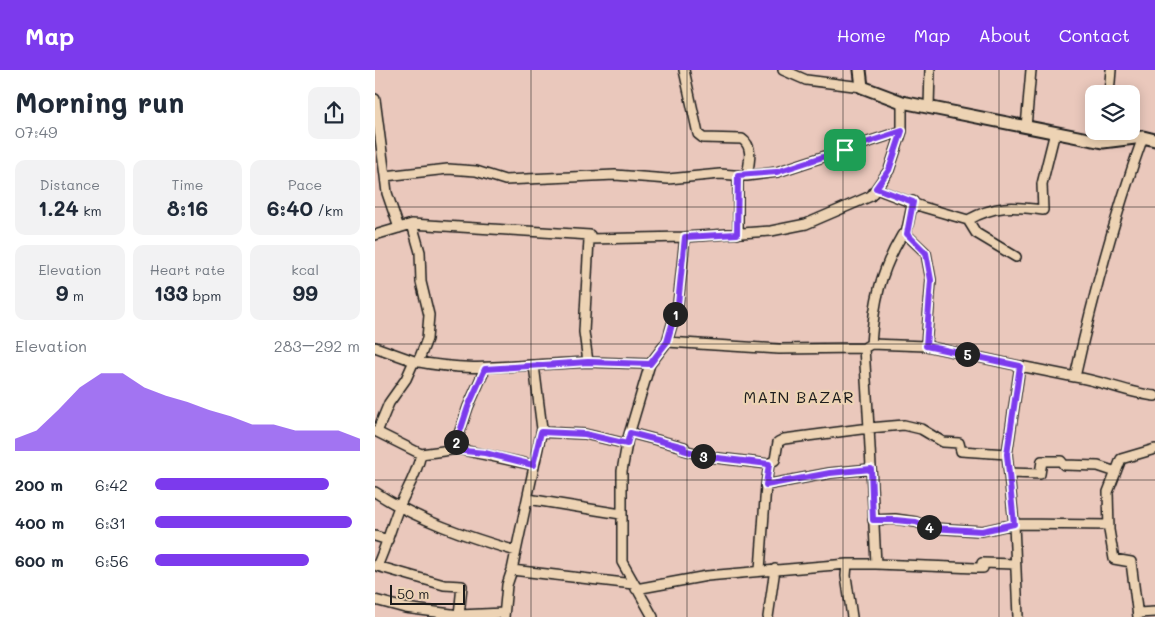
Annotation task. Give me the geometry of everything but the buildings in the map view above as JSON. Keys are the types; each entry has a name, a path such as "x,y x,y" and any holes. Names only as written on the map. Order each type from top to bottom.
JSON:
{"main road":[{"path":"860,70 862,87 902,102 1055,132 1085,134"},
{"path":"1140,137 1155,140"}],"street":[{"path":"684,70 698,134 703,138 741,139 747,142 750,148 747,176"},
{"path":"783,70 806,80 862,87"},
{"path":"929,107 930,70"},
{"path":"1026,126 1031,70"},
{"path":"1110,85 1111,70"},
{"path":"375,99 380,130 381,171 399,228"},
{"path":"589,239 685,237 771,231 806,224 871,196 889,170 902,131 902,102"},
{"path":"381,171 448,169 476,171 505,180 615,175 668,179 720,174 747,176 777,172 902,131"},
{"path":"968,220 987,210 1019,207 1043,210 1042,184 1055,132"},
{"path":"1075,377 1099,278 1127,180 1143,137"},
{"path":"737,234 738,175"},
{"path":"876,188 923,207 968,220 977,234 1016,256"},
{"path":"907,234 913,202"},
{"path":"411,224 421,252 421,282 429,315 427,339 406,379 389,403 376,431 421,454 454,450 485,453 533,465"},
{"path":"375,235 411,224 590,234 584,332 588,362"},
{"path":"907,234 926,253 930,288 926,346"},
{"path":"876,564 867,346 873,306 882,274 901,235 907,234"},
{"path":"653,617 634,587 622,562 622,471 627,444 650,364 667,342 678,304 685,237"},
{"path":"667,342 779,349 926,346 1094,380 1142,395 1155,396"},
{"path":"375,346 416,361 449,368 485,369 588,362 650,364"},
{"path":"375,600 405,608 459,615 504,615 507,585 513,570 541,432 534,365"},
{"path":"1018,617 1014,524 1007,454 1020,366"},
{"path":"454,450 468,407 485,369"},
{"path":"630,433 684,447 683,450 709,457 769,464 775,460 779,442 784,439 904,425 921,430 943,442 959,443 961,451 1007,454"},
{"path":"541,432 585,434 627,444"},
{"path":"1155,449 1121,460 1108,492 1109,526 1114,559 1131,562 1138,615 1155,612"},
{"path":"375,576 376,566 388,540 399,508 417,471 421,454"},
{"path":"1009,473 1040,474 1041,461 1061,462 1064,465 1098,466 1116,472"},
{"path":"760,570 769,464"},
{"path":"766,485 823,474 871,469"},
{"path":"375,492 399,508 483,541 516,550"},
{"path":"528,499 621,514"},
{"path":"873,520 916,522 931,528 982,531 1014,524 1109,526"},
{"path":"375,536 388,540"},
{"path":"513,570 634,587 760,570 847,564 983,568 983,563 1015,564"},
{"path":"847,564 846,576 852,617"},
{"path":"376,566 444,585 462,586 459,615"},
{"path":"768,617 775,569"}],"district":[{"name":"MAIN BAZAR","path":"799,397"}],"route":[{"path":"902,131 889,170 876,188 913,202 907,234 926,253 931,280 926,346 1020,366 1007,454 1014,524 982,531 931,528 916,522 873,520 871,469 830,473 766,485 769,464 709,457 683,450 684,447 630,433 627,444 585,434 541,432 533,465 485,453 454,450 459,430 485,369 588,362 650,364 667,342 678,304 685,237 737,234 738,175 747,176 777,172 845,150 902,131"}]}
